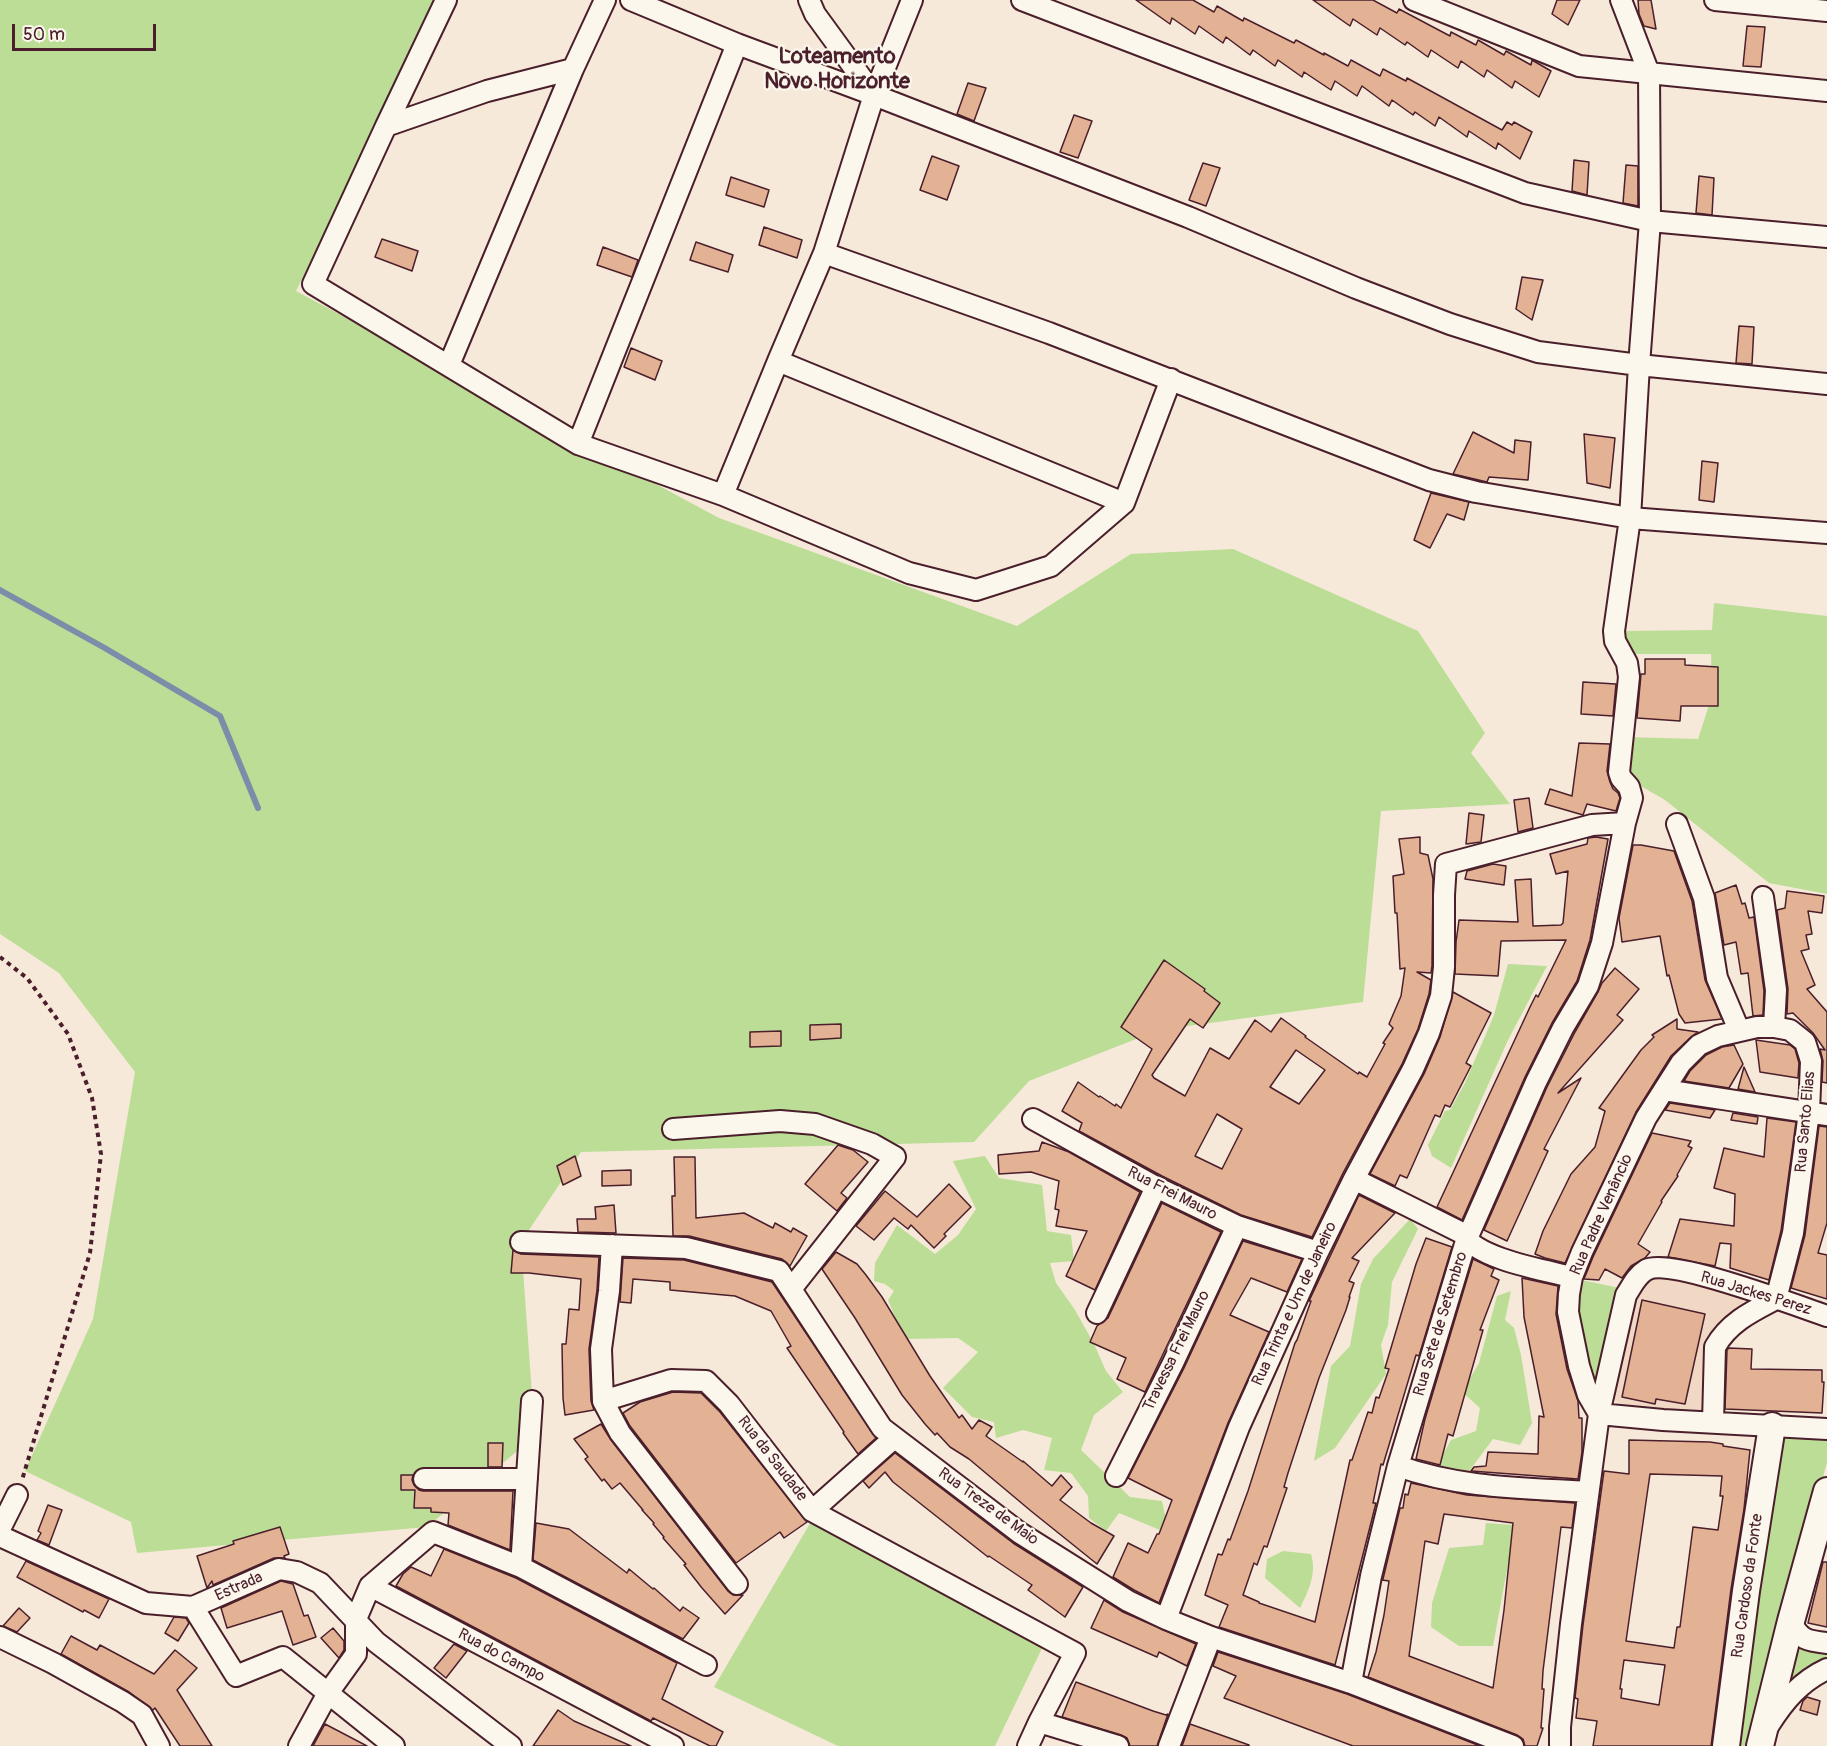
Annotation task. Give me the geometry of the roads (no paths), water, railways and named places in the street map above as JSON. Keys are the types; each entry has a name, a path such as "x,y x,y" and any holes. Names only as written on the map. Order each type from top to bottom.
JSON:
{"main road":[{"name":"Rua Cardoso da Fonte","path":"1726,1746 1746,1591 1772,1426"},
{"path":"1761,1741 1827,1491"}],"street":[{"path":"446,0 313,284 578,444 723,495 909,573 976,590 1051,566 1124,503 1171,379"},
{"path":"449,365 573,69 605,0"},
{"path":"631,0 737,44 1188,217 1356,288 1450,324 1538,352 1639,365 1827,384"},
{"path":"809,0 815,14 874,95"},
{"path":"723,495 824,254 874,95 912,0"},
{"path":"1022,0 1525,193 1650,221 1827,237"},
{"path":"1414,0 1579,66 1827,91"},
{"path":"1621,0 1649,73"},
{"path":"1714,0 1827,11"},
{"path":"578,444 737,44"},
{"path":"386,126 487,92 573,69"},
{"name":"Rua Sete de Setembro","path":"1351,1683 1371,1576 1398,1466 1466,1241 1536,1082 1563,1028 1588,986 1602,943 1632,798 1629,787 1619,772 1629,677 1627,663 1615,641 1614,631 1630,518 1650,221 1649,73"},
{"path":"824,254 1049,333 1429,480 1476,492 1630,518 1827,533"},
{"path":"778,361 1124,503"},
{"name":"Rua Trinta e Um de Janeiro","path":"1166,1619 1239,1427 1318,1252 1413,1069 1429,1033 1441,996 1444,967 1443,895 1446,864 1592,825 1625,823"},
{"path":"1677,824 1704,898 1717,978 1739,1030"},
{"path":"1763,897 1776,990 1774,1027"},
{"name":"Rua Santo Elias","path":"1664,1090 1682,1063 1699,1045 1718,1036 1757,1027 1774,1027 1790,1030 1805,1042 1811,1061 1818,1113 1793,1233 1776,1299"},
{"path":"1664,1090 1818,1113"},
{"name":"Rua Padre Venâncio","path":"1599,1414 1588,1395 1570,1323 1568,1312 1572,1277 1646,1118 1664,1090"},
{"name":"Rua Frei Mauro","path":"1033,1119 1156,1187 1238,1226 1318,1252"},
{"path":"673,1129 780,1121 815,1124 872,1144 895,1157 791,1289"},
{"path":"1354,1179 1462,1233 1466,1241 1486,1254 1572,1277"},
{"path":"1097,1313 1156,1187"},
{"name":"Travessa Frei Mauro","path":"1116,1476 1173,1364 1238,1226"},
{"name":"Rua Treze de Maio","path":"521,1242 686,1248 779,1271 882,1428 1020,1533 1128,1600 1166,1619 1211,1637 1351,1683 1513,1746"},
{"path":"612,1245 609,1291 601,1349 603,1401 620,1433 737,1584"},
{"name":"Rua Jackes Perez","path":"1599,1414 1626,1295 1635,1279 1647,1269 1664,1267 1748,1288 1827,1316"},
{"path":"1713,1422 1715,1347 1720,1338 1743,1316 1776,1299"},
{"name":"Rua da Saudade","path":"603,1401 671,1380 706,1381 729,1404 812,1511 1075,1653 1039,1722"},
{"path":"521,1567 532,1401"},
{"path":"1560,1746 1571,1624 1599,1414 1827,1429"},
{"path":"812,1511 894,1438"},
{"path":"1398,1466 1420,1474 1452,1481 1588,1492"},
{"path":"424,1479 528,1479"},
{"path":"0,1529 17,1495"},
{"path":"299,1746 328,1693 356,1653 356,1619 370,1586 433,1532 521,1567 706,1665"},
{"path":"0,1536 146,1603 193,1607 236,1676 283,1657 394,1746"},
{"name":"Estrada","path":"193,1607 279,1569 297,1572 320,1583 356,1619"},
{"name":"Rua do Campo","path":"370,1586 673,1746"},
{"path":"356,1619 376,1642 511,1746"},
{"path":"1791,1621 1799,1635 1808,1640 1827,1643"},
{"path":"0,1637 53,1663 142,1715 159,1746"},
{"path":"1169,1746 1211,1637"},
{"path":"1761,1741 1785,1701 1807,1681 1827,1669"},
{"path":"1028,1746 1039,1722 1118,1746"}],"waterway":[{"path":"0,590 220,716 258,808"}],"district":[{"name":"Loteamento Novo Horizonte","path":"837,70"}]}
